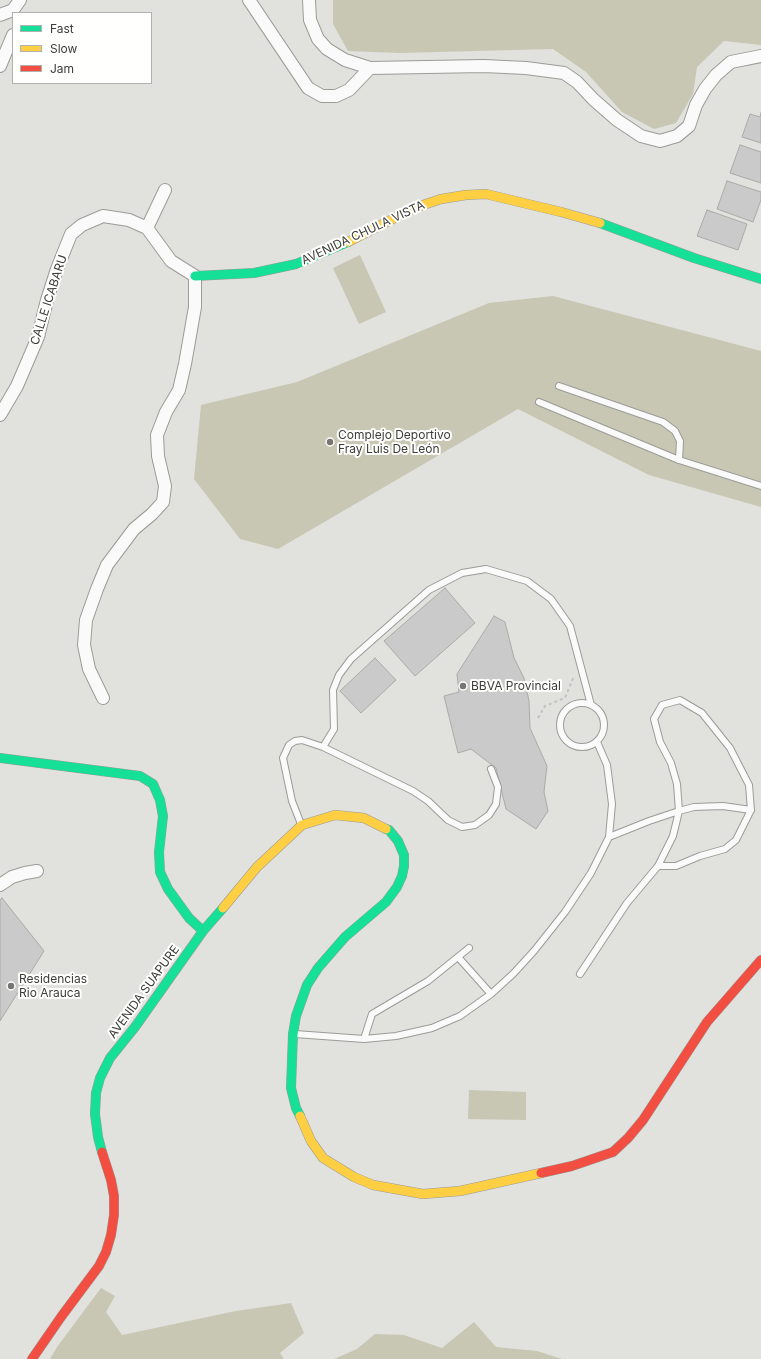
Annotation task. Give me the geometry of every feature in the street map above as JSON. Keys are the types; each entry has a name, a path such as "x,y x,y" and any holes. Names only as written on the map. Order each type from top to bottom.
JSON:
{"street":[{"path":"249,0 308,88 322,96 336,96 349,90 370,68"},
{"path":"309,0 310,20 318,38 326,49 345,60 370,68 484,66 526,68 564,73 577,82 594,100 617,120 641,136 660,141 677,136 689,126 696,105 705,88 716,75 731,62 761,56"},
{"path":"0,15 15,8"},
{"path":"0,66 12,37"},
{"path":"103,698 89,669 84,644 86,620 107,565 134,529 152,514 163,502 165,486 158,456 157,434 166,412 178,390 185,364 195,307 195,276 171,261 147,228 165,190"},
{"name":"AVENIDA CHULA VISTA","path":"195,276 254,273 296,264 343,244 414,208 441,199 466,195 486,194 603,224 694,258 761,279"},
{"name":"CALLE ICABARU","path":"0,415 16,386 38,337 47,300 71,234 82,225 103,216 129,220 147,228"},
{"path":"0,758 140,776 153,784 160,800 163,816 159,852 160,872 168,889 189,918 203,931"},
{"path":"302,825 322,818 335,816 364,818 389,830 398,841 404,856 402,876 397,887 386,902 345,937 318,968 306,985 296,1016 293,1034 291,1088 296,1108 311,1141 323,1158 354,1177 373,1185 423,1194 460,1190 572,1166 613,1152 628,1138 643,1120 707,1022 761,960"},
{"name":"AVENIDA SUAPURE","path":"32,1359 60,1317 99,1266 106,1252 111,1235 114,1215 114,1196 111,1180 98,1137 94,1114 96,1093 100,1078 110,1058 135,1027 203,931 257,867 302,825"},
{"path":"0,885 12,877 37,871"}],"lane":[{"path":"559,386 662,422 675,431 680,441 679,460"},
{"path":"539,402 679,460 761,486"},
{"path":"323,747 334,729 333,690 339,675 351,659 429,590 462,573 486,569 527,581 551,599 570,626 591,705"},
{"path":"580,974 627,903 658,866 673,836 679,811 677,784 671,763 660,742 654,719 662,705 680,700 702,713 730,748 749,785 751,810 736,840 725,849 700,856 676,866 658,866"},
{"path":"580,703 591,705 598,709 604,719 604,726 602,735 597,742 591,746 582,747 575,746 565,740 560,729 562,716 567,709 580,703"},
{"path":"302,825 292,801 283,758 288,745 295,741 302,740 323,747 413,791 428,801 448,820 462,827 475,825 488,815 496,804 498,788 491,769"},
{"path":"293,1034 364,1039 396,1036 432,1028 460,1016 491,994 513,974 534,951 565,912 591,873 609,837 612,804 608,765 597,742"},
{"path":"609,837 694,806 723,806 751,810"},
{"path":"364,1039 372,1014 428,981 469,948"},
{"path":"458,958 491,994"}],"path":[{"path":"538,718 545,706 565,698 580,662"}],"green space":[{"path":"333,0 761,0 761,45 724,41 697,67 693,94 676,123 654,129 622,112 586,72 553,49 399,53 348,51 333,24"},
{"path":"360,255 386,312 359,324 333,268"},
{"name":"Complejo Deportivo Fray Luis De León","path":"553,296 761,351 761,507 649,475 518,409 278,549 240,539 194,479 201,405 297,382 489,303"},
{"path":"469,1090 526,1092 526,1120 468,1119"},
{"path":"101,1288 115,1296 106,1312 122,1335 236,1311 291,1303 304,1333 280,1353 284,1359 50,1359 57,1347"},
{"path":"474,1322 496,1347 537,1351 562,1359 334,1359 357,1349 375,1334 404,1335 442,1348"}],"building":[{"path":"761,113 761,143 742,137 750,114 760,117"},
{"path":"740,145 761,152 761,183 730,173"},
{"path":"727,181 761,192 761,200 753,222 717,209"},
{"path":"707,210 747,224 738,250 697,236"},
{"path":"445,588 475,623 415,676 384,641"},
{"path":"494,616 505,622 514,658 524,678 529,701 530,728 547,766 544,792 548,811 536,829 506,809 496,768 471,749 458,753 444,696 459,692 457,674"},
{"path":"375,658 396,680 361,713 340,691"},
{"name":"Residencias Rio Arauca","path":"2,898 44,951 0,1021 0,900"}],"traffic: fast":[{"path":"600,223 694,258 761,279"},
{"path":"195,276 254,273 296,264 348,242"},
{"path":"0,758 140,776 153,784 160,800 163,816 159,852 160,872 168,889 189,918 203,931"},
{"path":"300,1116 296,1108 291,1088 293,1034 296,1016 307,985 318,968 345,937 386,902 397,887 402,876 404,855 398,841 389,830 386,829"},
{"path":"102,1152 98,1137 95,1114 96,1093 100,1078 110,1058 135,1027 203,931 223,908"}],"traffic: slow":[{"path":"348,242 414,208 441,199 466,195 486,194 600,223"},
{"path":"223,908 257,867 302,825 335,815 364,818 386,829"},
{"path":"300,1116 311,1141 323,1158 354,1177 373,1185 423,1194 460,1191 541,1173"}],"traffic: jam":[{"path":"541,1173 572,1166 613,1152 628,1138 643,1120 707,1022 761,960"},
{"path":"32,1359 99,1266 106,1252 111,1235 114,1215 114,1196 111,1180 102,1152"}],"place":[{"name":"Complejo Deportivo Fray Luis De León","path":"330,442"},
{"name":"BBVA Provincial","path":"463,686"},
{"name":"Residencias Rio Arauca","path":"11,986"}]}
